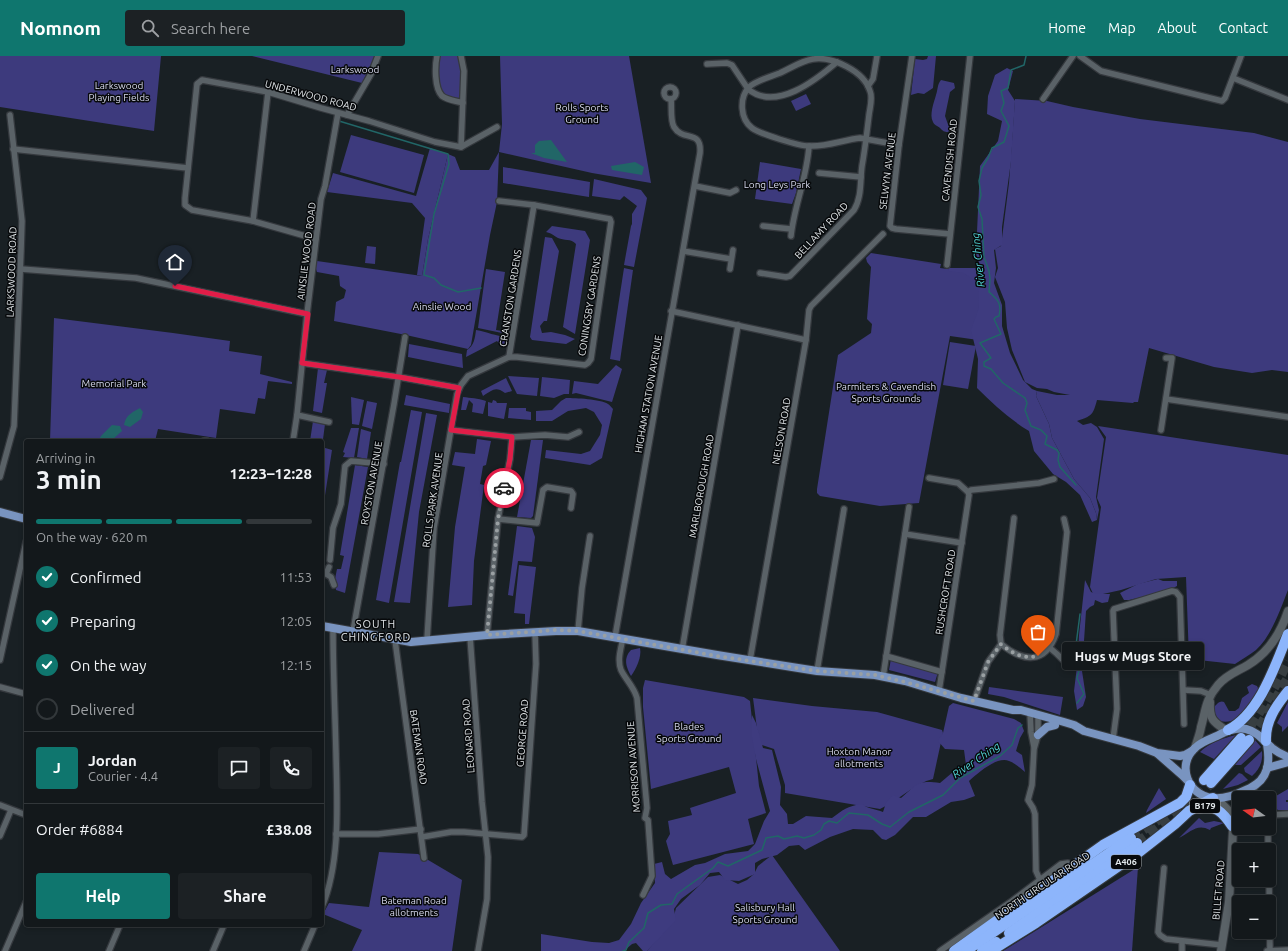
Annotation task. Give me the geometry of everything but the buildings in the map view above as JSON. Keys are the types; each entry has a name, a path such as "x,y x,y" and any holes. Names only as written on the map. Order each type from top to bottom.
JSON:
{"highway":[{"path":"1228,730 1242,721 1254,707 1268,681 1288,634"},
{"path":"1267,743 1266,732 1269,721 1277,705 1288,691"},
{"path":"1208,782 1245,739"},
{"name":"A406","path":"954,951 1033,896 1072,866 1117,836 1180,803 1186,797 1190,785"},
{"name":"A406","path":"991,951 1036,923 1118,867 1175,824 1189,811 1215,798"},
{"name":"B179","path":"1175,824 1199,808 1210,806 1224,815 1232,827"},
{"name":"NORTH CIRCULAR ROAD","path":"966,951 1134,841 982,951"}],"main road":[{"path":"0,512 24,518"},
{"path":"324,626 411,642 470,636 578,631 682,650 817,671 882,677 1014,710 1020,714 1074,725 1084,731"},
{"path":"1034,716 1055,726 1084,731 1140,746 1157,753 1180,756 1185,756 1201,744 1228,730 1243,728 1259,735 1277,752 1288,758"},
{"path":"1038,735 1046,727 1055,726"},
{"path":"1157,753 1182,775 1197,792 1206,797 1215,798 1239,793 1255,785 1264,776 1269,760 1267,743"},
{"path":"1190,785 1186,767 1193,750"},
{"path":"1267,768 1288,762"}],"street":[{"path":"347,115 371,74 378,56"},
{"path":"437,56 435,73 439,91 442,96 462,103"},
{"path":"461,56 464,71 461,147"},
{"path":"877,56 873,79 868,86 860,76 837,62 823,58 807,60 752,85 743,98 742,106 746,120 751,128 800,145 809,146 852,139 866,139 899,145"},
{"name":"SELWYN AVENUE","path":"912,56 899,145 890,226 896,229 950,234"},
{"name":"CAVENDISH ROAD","path":"947,265 970,56"},
{"path":"1043,99 1073,56"},
{"path":"1080,56 1101,71 1222,101 1225,98 1240,56"},
{"path":"707,64 727,63 732,65 748,89 754,94 770,97 796,91 819,78 837,62"},
{"path":"1232,78 1288,100"},
{"name":"UNDERWOOD ROAD","path":"253,221 192,210 185,205 197,84 202,80 268,92 435,142 461,147"},
{"name":"BELLAMY ROAD","path":"760,273 786,277 792,274 854,210 859,198 871,98 871,91 868,86"},
{"path":"268,92 253,221 316,239"},
{"name":"HIGHAM STATION AVENUE","path":"619,638 671,311 700,153 700,147 697,139 692,136 682,134 674,128 671,99"},
{"name":"AINSLIE WOOD ROAD","path":"293,439 316,239 338,112"},
{"name":"LARKSWOOD ROAD","path":"0,477 14,426 21,269 22,221 10,115"},
{"path":"461,147 497,127"},
{"path":"791,236 795,210 804,180 809,146"},
{"path":"13,149 188,168"},
{"path":"819,173 861,177"},
{"path":"695,186 730,192 736,190"},
{"path":"499,200 534,205"},
{"name":"CONINGSBY GARDENS","path":"509,357 523,357 585,364 590,361 611,222 610,219 534,205"},
{"name":"CRANSTON GARDENS","path":"459,388 468,376 509,357 534,205"},
{"path":"763,226 791,230"},
{"name":"NELSON ROAD","path":"750,660 806,340 810,308 883,234"},
{"path":"730,269 732,250"},
{"path":"683,251 731,259"},
{"path":"21,269 136,278 308,314"},
{"path":"671,311 806,340"},
{"name":"MARLBOROUGH ROAD","path":"682,650 738,325"},
{"name":"ROYSTON AVENUE","path":"353,631 384,464 405,337"},
{"path":"1161,430 1172,358 1166,358"},
{"path":"302,363 399,377 459,388"},
{"name":"ROLLS PARK AVENUE","path":"427,640 434,528 459,388"},
{"path":"1166,399 1288,417"},
{"path":"297,415 329,422"},
{"path":"451,430 512,437 545,435 568,437 579,432"},
{"path":"487,635 498,519 510,459 512,437"},
{"path":"330,560 333,528 341,504 345,466 351,461 384,464"},
{"path":"929,478 958,483 969,493 1039,483 1054,479"},
{"path":"498,519 537,523 543,490 547,487 571,491 573,494 571,508"},
{"name":"RUSHCROFT ROAD","path":"939,691 969,493"},
{"path":"882,677 909,508"},
{"path":"817,671 844,509"},
{"path":"974,701 988,662 1001,644 1000,635 1014,518"},
{"path":"1001,644 1009,651 1019,656 1031,658 1045,653 1050,648 1056,634 1067,540 1064,519"},
{"path":"905,534 962,543"},
{"path":"578,631 582,588 590,536"},
{"path":"0,660 24,551"},
{"path":"329,568 324,575 331,577 334,585"},
{"path":"1113,739 1118,709 1114,608 1172,591 1176,592 1180,597 1184,724"},
{"path":"1193,750 1202,726 1205,707 1211,695 1223,680 1248,664 1263,652 1278,633 1288,611"},
{"path":"324,902 328,892 333,864 336,834 337,785 333,628"},
{"name":"GEORGE ROAD","path":"486,834 524,835 536,664 535,632"},
{"name":"LEONARD ROAD","path":"470,636 482,802 488,857 487,899 478,951"},
{"name":"MORRISON AVENUE","path":"619,638 620,667 633,688 637,698 647,808 645,818 648,820 652,876 643,895"},
{"name":"BATEMAN ROAD","path":"395,640 424,858"},
{"path":"1050,648 1067,664"},
{"path":"886,656 942,672"},
{"path":"0,687 24,693"},
{"path":"1184,690 1201,691 1211,695"},
{"path":"1211,695 1211,718 1214,722 1228,730"},
{"path":"1034,716 1038,735 1034,749 1032,785 1028,800 1035,814 1036,871 1039,881"},
{"path":"1034,716 1031,732 1034,749"},
{"path":"1251,791 1255,785"},
{"name":"BILLET ROAD","path":"1215,798 1229,811 1232,824"},
{"path":"0,805 24,814"},
{"path":"0,836 11,810"},
{"path":"1276,815 1288,814"},
{"path":"336,834 378,834 421,829"},
{"path":"422,837 451,832 486,834"},
{"name":"BILLET ROAD","path":"1221,948 1229,902 1233,835"},
{"path":"940,951 1061,864 1065,862 1072,866"},
{"path":"1164,868 1158,932 1160,935 1166,940 1182,941 1221,948"},
{"path":"1269,887 1268,951 1288,950"},
{"path":"5,951 24,907"},
{"path":"109,951 119,927"},
{"path":"213,951 223,927"},
{"path":"304,951 314,927"},
{"path":"1182,941 1182,951"}],"green space":[{"name":"Larkswood Playing Fields","path":"0,56 161,56 154,131 0,107"},
{"name":"Larkswood","path":"252,56 375,56 362,83"},
{"path":"437,56 461,56 463,103 447,99 439,91"},
{"name":"Rolls Sports Ground","path":"500,56 629,56 651,183 592,173 499,152 502,124"},
{"path":"928,56 936,56 933,88 924,94 918,93 911,95 915,59 923,60 927,59"},
{"path":"1007,68 1013,71 1008,90 1015,101 1011,161 1002,227 1002,245 994,250 996,268 994,283 1002,305 1002,326 1010,353 1023,380 1032,389 1037,391 1036,396 1049,424 1052,438 1074,479 1090,498 1097,520 1092,522 1080,495 1066,482 1053,474 1034,451 1029,431 1002,411 977,388 978,359 971,330 979,308 978,283 964,273 949,271 948,268 981,268 976,254 980,166 998,141 1002,121 987,114 988,96 995,75"},
{"path":"941,80 954,83 955,88 950,92 945,116 950,130 948,132 935,125 932,119 932,108 938,85"},
{"path":"806,94 811,104 796,111 791,101"},
{"path":"1015,99 1047,101 1140,119 1254,133 1288,142 1288,372 1272,370 1252,373 1214,367 1149,348 1138,402 1133,403 1097,400 1093,412 1086,418 1077,421 1083,425 1091,423 1097,427 1104,439 1096,497 1099,510 1097,520 1090,498 1074,479 1052,438 1049,424 1036,396 1037,391 1057,395 1070,395 1037,388 1025,382 1012,350 1007,328 1005,302 995,277 998,268 995,249 1001,246 1009,183"},
{"path":"351,135 424,155 414,193 340,172"},
{"path":"430,148 448,154 428,239 422,276 417,275 425,218 412,203 327,192 333,173 416,196"},
{"name":"Ainslie Wood","path":"499,152 497,202 471,345 468,349 334,321 336,302 344,298 346,290 340,286 339,276 317,272 315,266 317,261 422,276 428,239 448,154 455,157 460,170 489,170"},
{"name":"Long Leys Park","path":"760,162 801,169 792,204 755,199"},
{"path":"503,167 590,182 589,197 503,183"},
{"path":"594,179 641,190 647,198 634,267 624,265 632,224 632,214 637,206 624,196 620,200 592,196"},
{"path":"552,226 585,231 590,240 575,334 563,327 576,244 572,241 560,239 546,232"},
{"path":"545,237 552,238 559,251 547,321 544,321 540,326 542,333 551,332 575,339 566,344 532,340 530,337"},
{"path":"367,246 376,247 375,264 365,263"},
{"name":"Parmiters & Cavendish Sports Grounds","path":"871,253 941,264 940,268 963,271 980,283 978,340 950,336 919,503 880,506 820,496 817,493 838,355 871,333 872,324 867,319 871,267 866,258"},
{"path":"624,268 633,270 620,361 610,359"},
{"path":"486,269 505,272 496,330 502,331 502,333 478,328"},
{"name":"Memorial Park","path":"54,318 230,341 229,351 262,356 260,374 292,382 292,384 268,381 265,399 258,398 255,414 220,409 216,438 158,429 156,439 50,439"},
{"path":"476,330 506,337 504,346 502,347 497,341 466,357 467,350 474,342"},
{"path":"950,342 976,346 968,389 943,385"},
{"path":"409,344 462,354 463,368 408,357"},
{"path":"616,365 622,369 612,402 576,393 572,394 574,381 598,384"},
{"path":"318,368 327,370 324,383 327,383 322,413 313,411"},
{"path":"508,376 539,378 537,396 517,394"},
{"path":"542,377 570,380 569,394 564,394 554,398 540,396"},
{"path":"506,378 512,391 505,393 496,389 483,396 481,391"},
{"path":"406,395 450,404 449,413 404,405"},
{"path":"351,397 364,400 359,425 352,424"},
{"path":"463,397 486,401 483,414 472,412 473,404 469,400 466,410 461,410"},
{"path":"566,398 588,399 604,402 609,404 613,409 602,458 590,465 545,458 546,450 581,454 590,451 600,435 602,425 594,412 586,408 568,411 552,421 536,421 536,411 552,410"},
{"path":"493,400 497,403 507,403 504,419 488,416 488,402 492,403"},
{"path":"367,401 377,403 372,429 362,426"},
{"path":"509,408 526,408 526,411 531,412 531,420 508,418"},
{"path":"411,410 422,412 389,603 376,600 400,462"},
{"path":"426,413 437,415 419,512 410,603 394,602"},
{"path":"313,421 325,424 323,439 310,439"},
{"path":"1098,426 1288,455 1288,590 1275,622 1262,644 1251,654 1235,664 1189,659 1186,577 1156,579 1121,590 1094,596 1090,587 1101,507 1097,498 1106,437"},
{"path":"351,428 359,428 354,458 343,457 345,453 343,452"},
{"path":"361,429 371,432 367,459 357,457"},
{"path":"477,439 491,441 486,465 483,466 480,484 484,485 474,561 472,605 448,607 455,527 465,467 452,465 455,452 475,454"},
{"path":"531,440 543,440 533,516 531,518 517,517"},
{"path":"324,448 332,450 324,502"},
{"path":"355,465 368,467 345,593 336,590 335,579 337,569 341,569 344,556 340,555"},
{"path":"517,526 532,528 535,537 532,562 518,561 513,596 508,595"},
{"path":"519,565 536,567 529,624 525,624 525,614 514,613"},
{"path":"1158,579 1163,581 1177,581 1177,586 1167,591 1129,600 1124,600 1120,593 1138,584"},
{"path":"1085,580 1091,592 1096,594 1110,594 1108,602 1102,603 1095,600 1094,605 1086,611 1082,671 1086,697 1083,706 1077,710 1074,691"},
{"path":"640,648 637,666 631,676 626,659 631,650"},
{"path":"891,659 938,672 935,682 889,670"},
{"name":"Blades Sports Ground","path":"645,680 744,697 750,701 759,786 766,813 748,819 754,844 673,865 666,841 670,834 668,821 692,815 690,808 736,793 729,767 651,789 643,707 643,688"},
{"path":"1252,684 1257,686 1259,690 1248,708 1233,720 1227,722 1220,721 1214,713 1214,707 1221,702 1224,702 1229,711 1235,711 1239,708 1242,698 1249,693 1247,687"},
{"path":"989,687 1063,697 1060,715 1004,697 988,694"},
{"name":"Hoxton Manor allotments","path":"753,698 812,706 877,712 942,730 943,733 933,779 920,784 880,809 785,793 785,785 774,749 759,744"},
{"path":"1288,702 1288,726 1282,732 1282,727 1277,723"},
{"path":"953,703 1014,719 1021,723 1024,731 1016,751 1022,755 1025,772 1009,761 1004,760 993,763 969,781 975,796 964,800 951,802 926,817 913,817 895,835 886,840 882,839 873,830 853,829 830,837 805,850 799,845 789,846 777,855 762,859 755,863 755,874 739,881 725,880 719,872 710,873 700,885 681,899 674,909 676,920 647,951 643,951 636,943 632,944 624,951 541,951 541,934 592,942 609,943 619,940 631,924 641,903 655,883 654,864 662,862 665,874 671,879 695,865 705,863 725,854 748,851 755,844 764,821 770,811 756,759 752,737 752,715 756,723 763,748 772,750 781,787 780,805 787,814 788,824 793,824 806,816 832,818 849,807 862,804 869,808 883,812 886,803 893,795 901,798 918,784 927,782 940,783 953,772 963,771 966,765 964,750 945,749 938,741 943,733 949,706"},
{"path":"1236,735 1214,759 1200,752 1216,741"},
{"path":"1255,740 1261,747 1241,765 1235,765"},
{"path":"1262,751 1262,758 1257,771 1252,776 1245,772 1244,768"},
{"path":"1239,773 1248,780 1238,785 1223,789"},
{"path":"1159,788 1166,799 1146,813 1147,810"},
{"path":"1288,789 1288,800 1286,800 1286,802 1288,802 1288,810 1276,809 1276,796"},
{"path":"1199,818 1205,823 1214,821 1224,823 1211,828 1210,830 1201,827 1198,828 1179,838"},
{"name":"Bateman Road allotments","path":"379,852 418,854 462,880 452,951 352,951 362,930 324,914 324,912 329,903 369,907"},
{"name":"Salisbury Hall Sports Ground","path":"772,855 840,951 647,951 673,920 676,908 708,877 720,875 738,884 747,880 754,874 758,866"},
{"path":"1138,867 1132,951 1003,951"}],"water":[{"path":"551,140 567,162 544,158 531,153 535,153 535,145 539,141"},
{"path":"635,162 644,167 642,175 612,170 611,166"},
{"path":"140,408 143,412 141,419 130,427 124,425 129,415"},
{"path":"112,425 120,426 122,431 113,439 99,439"}],"waterway":[{"name":"River Ching","path":"1026,56 1024,65 1011,70 1008,88 1001,91 1004,103 1001,111 1009,126 1004,142 992,148 982,168 979,181 981,195 978,207 982,219 984,257 989,271 989,292 1000,305 999,316 994,319 1001,334 980,343 991,358 984,362 984,366 991,369 1003,383 1025,398 1027,403 1025,410 1031,426 1041,430 1047,436 1045,444 1057,450 1059,453 1058,460 1060,467 1076,485"},
{"path":"339,121 448,154 449,164 434,214 424,275 434,278 441,285 458,292 481,288"},
{"name":"River Ching","path":"1077,703 1084,694 1077,678 1081,664 1081,659 1076,645 1080,614"},
{"name":"River Ching","path":"623,951 626,950 629,942 644,928 648,913 661,905 672,904 677,894 713,868 718,862 728,866 762,850 766,838 778,836 784,839 797,836 804,838 814,835 821,830 824,824 829,821 837,823 849,813 868,815 890,827 909,812 943,795 960,778 1000,756 1012,745 1018,728 1022,725"}],"tunnel":[{"path":"1241,738 1266,701 1288,661"},
{"path":"1250,739 1262,723 1288,678"},
{"path":"1137,843 1188,806 1211,783"},
{"path":"1131,838 1161,818"}],"way so far":[{"path":"504,488 498,519 487,635 556,630 578,631 717,656 817,671 875,675 974,701 988,662 1001,644 1009,651 1019,656 1031,658 1038,656"}],"place":[{"name":"Hugs w Mugs Store","path":"1038,656"}],"district":[{"name":"SOUTH CHINGFORD","path":"376,630"}],"route":[{"path":"175,286 308,314 302,363 399,377 459,388 451,430 512,437 510,459 504,488"}]}
